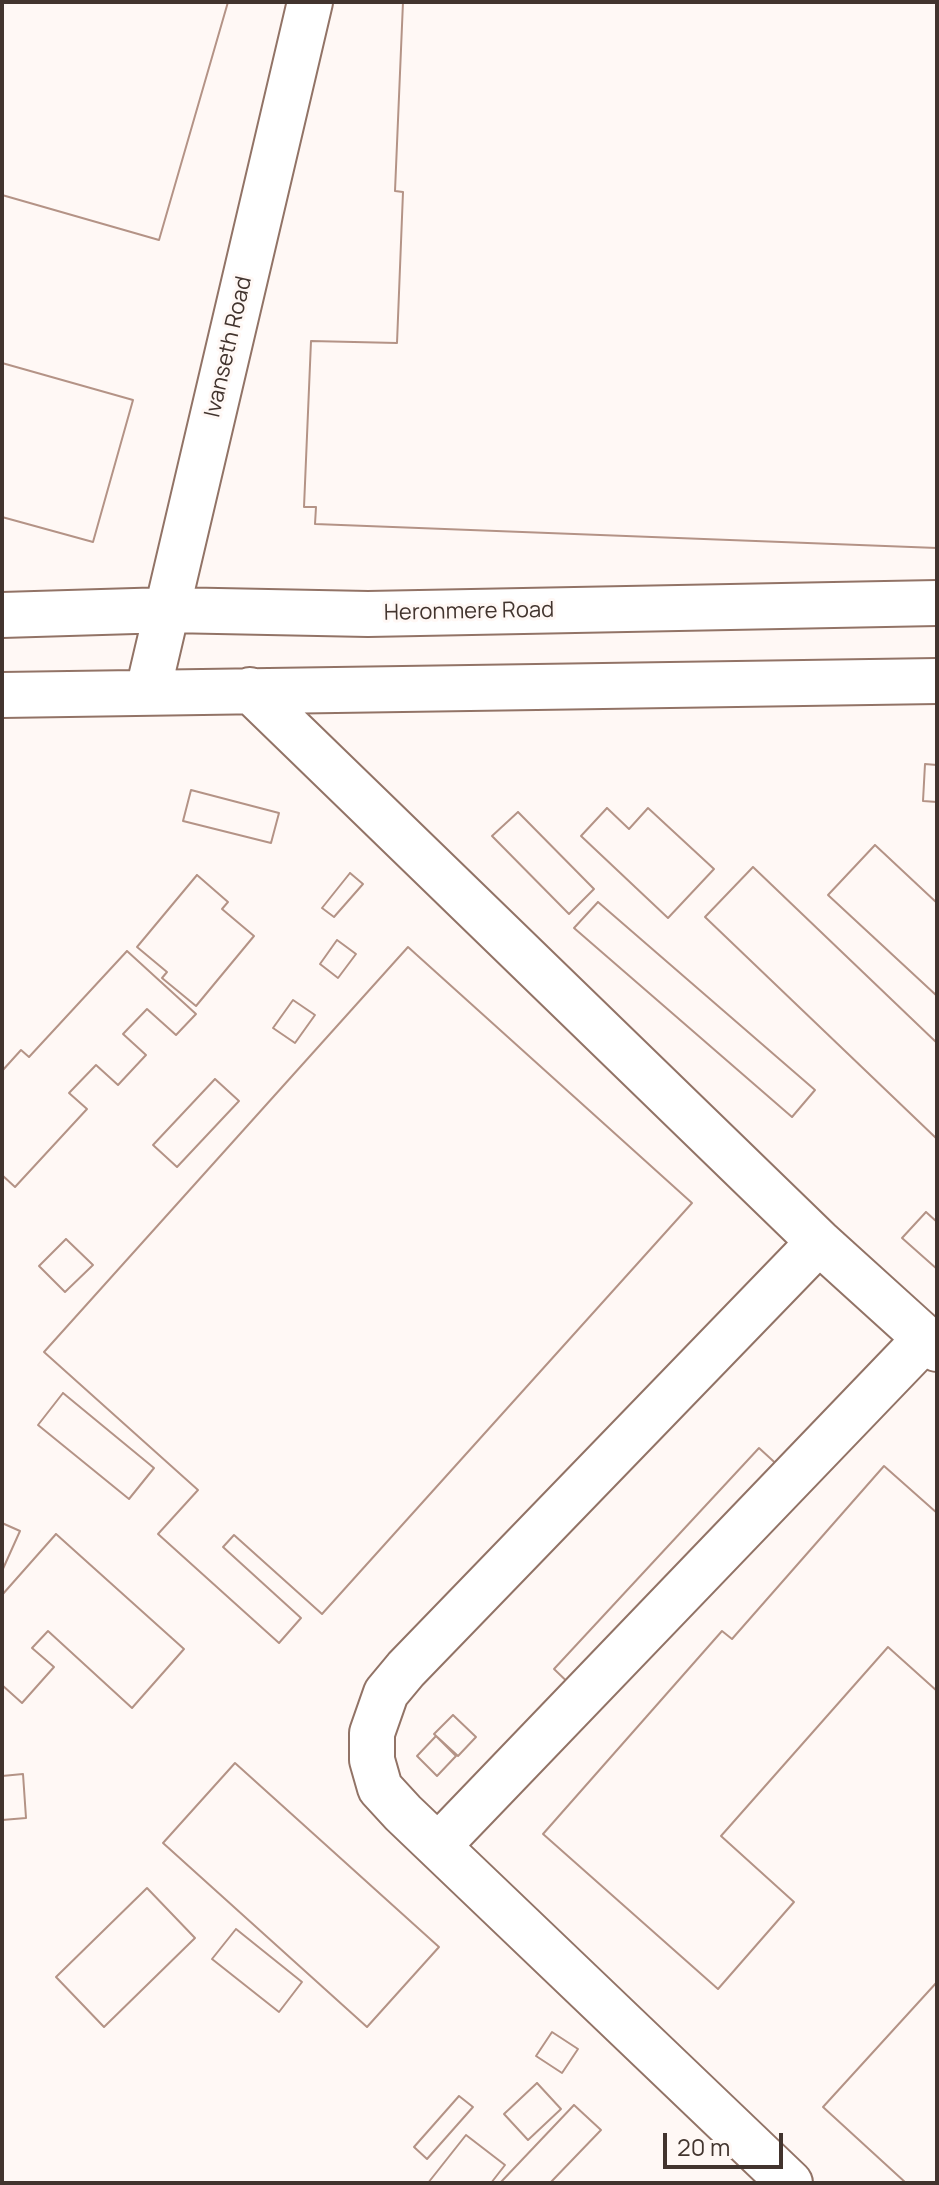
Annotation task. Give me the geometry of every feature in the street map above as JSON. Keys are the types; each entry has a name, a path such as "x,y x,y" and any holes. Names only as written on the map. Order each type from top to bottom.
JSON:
{"street":[{"name":"Ivanseth Road","path":"148,691 310,2"},
{"name":"Heronmere Road","path":"2,615 168,610 368,614 937,603"},
{"path":"2,695 937,681"},
{"path":"250,690 819,1242 931,1344 438,1846"},
{"path":"790,2183 380,1788 372,1760 372,1733 386,1693 406,1669 819,1242"}],"building":[{"path":"2,2 228,2 159,240 2,195"},
{"path":"2,2 228,2 159,240 2,195"},
{"path":"2,2 228,2 159,240 2,195"},
{"path":"2,2 228,2 159,240 2,195"},
{"path":"403,2 937,2 937,548 315,524 316,507 304,507 311,341 397,343 403,192 395,191"},
{"path":"403,2 937,2 937,548 315,524 316,507 304,507 311,341 397,343 403,192 395,191"},
{"path":"403,2 937,2 937,548 315,524 316,507 304,507 311,341 397,343 403,192 395,191"},
{"path":"403,2 937,2 937,548 315,524 316,507 304,507 311,341 397,343 403,192 395,191"},
{"path":"2,363 133,400 93,542 2,517"},
{"path":"2,363 133,400 93,542 2,517"},
{"path":"925,764 937,765 937,802 923,801"},
{"path":"925,764 937,765 937,802 923,801"},
{"path":"925,764 937,765 937,802 923,801"},
{"path":"925,764 937,765 937,802 923,801"},
{"path":"191,790 279,813 271,843 183,821"},
{"path":"191,790 279,813 271,843 183,821"},
{"path":"607,808 629,829 648,808 714,869 668,918 581,836"},
{"path":"607,808 629,829 648,808 714,869 668,918 581,836"},
{"path":"518,812 594,889 569,914 492,836"},
{"path":"518,812 594,889 569,914 492,836"},
{"path":"875,845 937,903 937,996 828,895"},
{"path":"875,845 937,903 937,996 828,895"},
{"path":"753,867 937,1043 937,1139 705,917"},
{"path":"753,867 937,1043 937,1139 705,917"},
{"path":"350,873 363,884 334,917 322,908"},
{"path":"350,873 363,884 334,917 322,908"},
{"path":"197,875 228,902 222,909 254,936 196,1006 162,978 167,972 137,947"},
{"path":"197,875 228,902 222,909 254,936 196,1006 162,978 167,972 137,947"},
{"path":"598,902 815,1090 792,1117 574,928"},
{"path":"598,902 815,1090 792,1117 574,928"},
{"path":"337,940 356,954 338,978 320,964"},
{"path":"337,940 356,954 338,978 320,964"},
{"path":"408,947 692,1203 322,1614 234,1535 223,1547 301,1618 279,1643 158,1534 198,1490 44,1352"},
{"path":"408,947 692,1203 322,1614 234,1535 223,1547 301,1618 279,1643 158,1534 198,1490 44,1352"},
{"path":"127,951 196,1014 176,1035 147,1009 123,1034 146,1055 118,1085 96,1065 69,1093 87,1109 15,1187 2,1175 2,1071 21,1050 29,1057"},
{"path":"127,951 196,1014 176,1035 147,1009 123,1034 146,1055 118,1085 96,1065 69,1093 87,1109 15,1187 2,1175 2,1071 21,1050 29,1057"},
{"path":"293,1000 315,1015 295,1043 273,1028"},
{"path":"293,1000 315,1015 295,1043 273,1028"},
{"path":"215,1079 239,1101 177,1167 153,1145"},
{"path":"215,1079 239,1101 177,1167 153,1145"},
{"path":"926,1212 937,1222 937,1269 902,1238"},
{"path":"926,1212 937,1222 937,1269 902,1238"},
{"path":"66,1239 93,1265 65,1292 39,1266"},
{"path":"66,1239 93,1265 65,1292 39,1266"},
{"path":"63,1393 154,1468 129,1499 38,1425"},
{"path":"63,1393 154,1468 129,1499 38,1425"},
{"path":"759,1448 783,1470 577,1691 554,1669"},
{"path":"759,1448 783,1470 577,1691 554,1669"},
{"path":"884,1466 937,1513 937,1691 888,1647 721,1836 794,1902 718,1989 543,1834 722,1631 732,1639"},
{"path":"884,1466 937,1513 937,1691 888,1647 721,1836 794,1902 718,1989 543,1834 722,1631 732,1639"},
{"path":"2,1523 20,1531 2,1571"},
{"path":"2,1523 20,1531 2,1571"},
{"path":"56,1534 184,1649 132,1708 48,1631 32,1648 54,1667 22,1703 2,1685 2,1595"},
{"path":"56,1534 184,1649 132,1708 48,1631 32,1648 54,1667 22,1703 2,1685 2,1595"},
{"path":"453,1715 476,1737 458,1756 434,1734"},
{"path":"453,1715 476,1737 458,1756 434,1734"},
{"path":"436,1736 456,1756 437,1776 417,1756"},
{"path":"436,1736 456,1756 437,1776 417,1756"},
{"path":"235,1763 439,1947 367,2027 163,1843"},
{"path":"235,1763 439,1947 367,2027 163,1843"},
{"path":"23,1774 26,1818 2,1820 2,1776"},
{"path":"23,1774 26,1818 2,1820 2,1776"},
{"path":"147,1888 195,1938 104,2027 56,1977"},
{"path":"147,1888 195,1938 104,2027 56,1977"},
{"path":"236,1929 302,1982 279,2012 212,1959"},
{"path":"236,1929 302,1982 279,2012 212,1959"},
{"path":"937,1982 937,2183 906,2183 823,2107"},
{"path":"937,1982 937,2183 906,2183 823,2107"},
{"path":"552,2032 578,2049 562,2073 536,2056"},
{"path":"552,2032 578,2049 562,2073 536,2056"},
{"path":"537,2083 561,2109 528,2140 504,2114"},
{"path":"537,2083 561,2109 528,2140 504,2114"},
{"path":"459,2096 473,2107 427,2159 414,2147"},
{"path":"459,2096 473,2107 427,2159 414,2147"},
{"path":"574,2105 601,2130 550,2183 500,2183"},
{"path":"574,2105 601,2130 550,2183 500,2183"},
{"path":"466,2135 505,2165 491,2183 428,2183"},
{"path":"466,2135 505,2165 491,2183 428,2183"}]}
